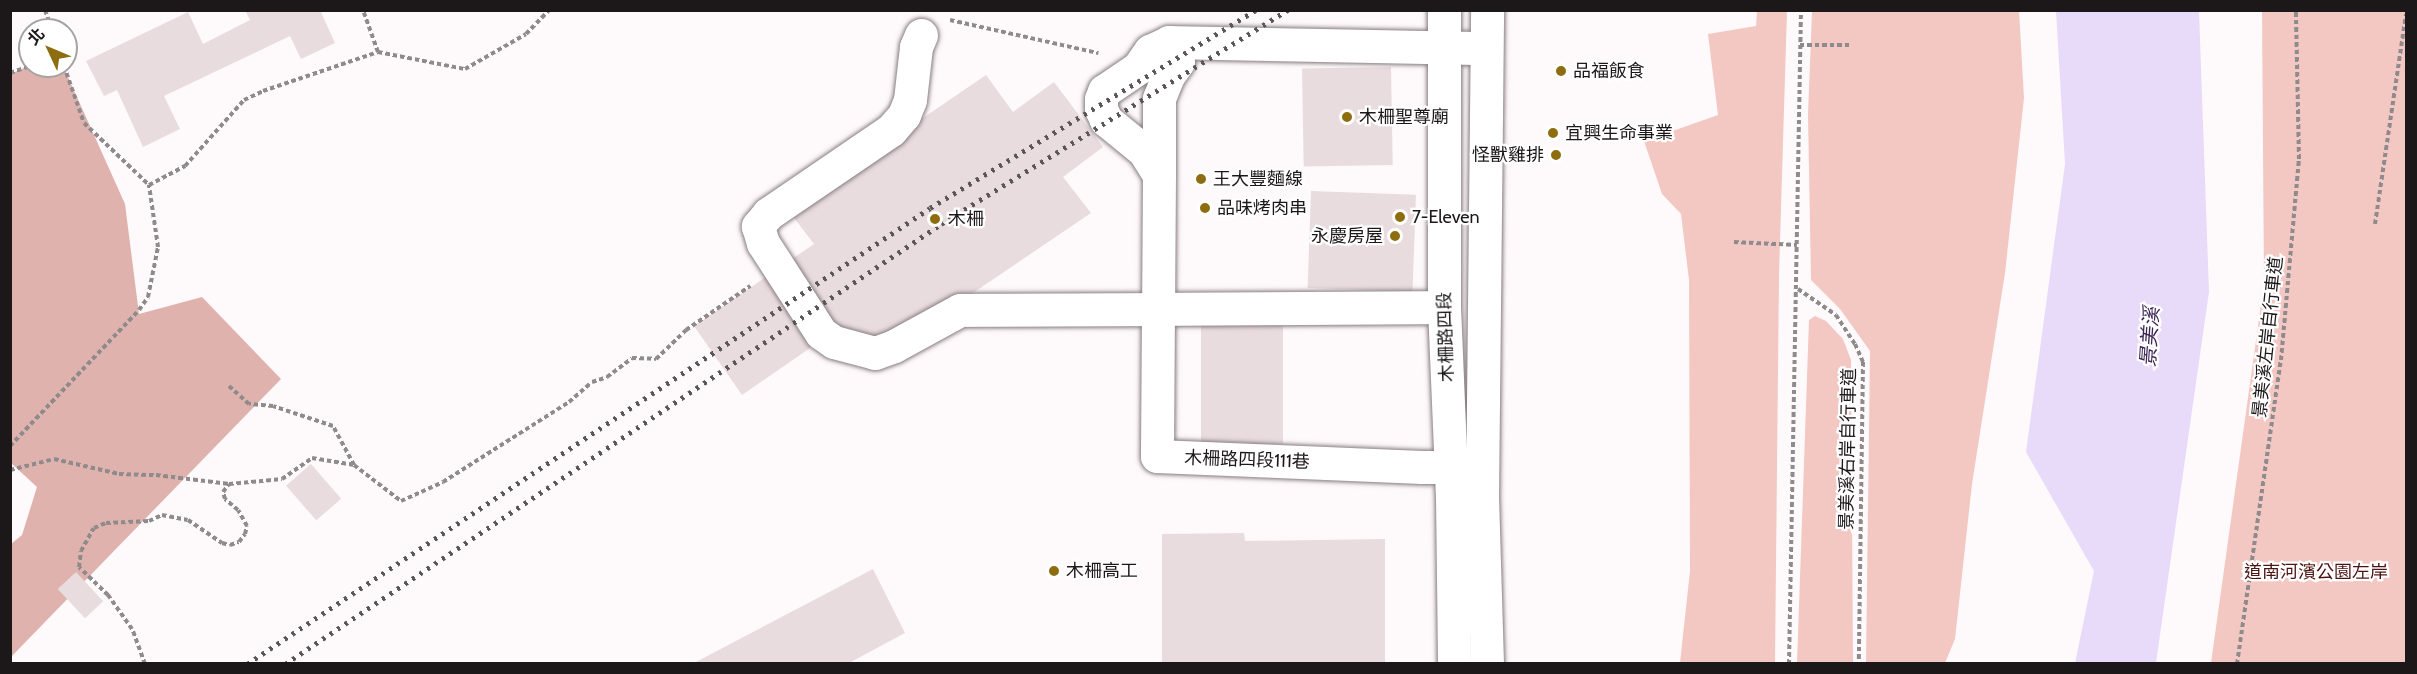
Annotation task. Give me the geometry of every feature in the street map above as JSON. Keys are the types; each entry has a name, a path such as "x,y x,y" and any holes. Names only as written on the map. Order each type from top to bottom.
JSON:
{"main road":[{"name":"木柵路四段","path":"1444,10 1444,307 1451,468 1454,663"},
{"name":"木柵路四段","path":"1487,10 1482,498 1487,663"},
{"path":"923,23 916,47 910,99 904,115 891,130 768,214 758,226 759,236 821,333 834,342 875,353 894,346 960,310 1444,307"},
{"path":"1158,309 1159,98 1162,86 1178,62 1176,50 1169,42"},
{"path":"1159,175 1144,151 1106,120 1101,109 1104,91 1138,68 1150,51 1169,42 1486,48"},
{"path":"1104,91 1162,86"},
{"name":"木柵路四段111巷","path":"1158,309 1157,456 1451,468 1484,466"}],"path":[{"path":"363,10 378,52"},
{"path":"149,184 185,166 243,100 263,91 378,52 465,69 526,34 549,10"},
{"path":"1789,663 1798,289 1800,10"},
{"name":"景美溪左岸自行車道","path":"2237,663 2281,360 2299,159 2296,10"},
{"path":"2375,224 2406,14"},
{"path":"923,23 1099,53"},
{"path":"1800,45 1852,45"},
{"path":"10,446 139,310 148,297 158,247 149,184 84,123 68,78"},
{"path":"1734,242 1797,245"},
{"path":"229,386 249,404 273,406 333,426 354,465 401,501 443,482 569,402 592,382 607,377 632,358 656,359 686,330 753,284"},
{"name":"景美溪右岸自行車道","path":"1798,289 1836,315 1855,344 1863,362 1858,663"},
{"path":"10,470 54,459 119,474 156,474 229,484 282,479 312,458 354,465"},
{"path":"146,663 132,629 108,595 79,567 81,551 94,528 106,523 149,520 162,515 188,520 222,543 230,545 239,542 247,526 238,510 225,499 223,492 229,484"}],"green space":[{"path":"1757,11 1787,11 1779,275 1775,663 1680,663 1690,571 1689,280 1681,214 1662,194 1644,141 1718,115 1708,34 1756,26"},
{"path":"1812,11 2019,11 2024,98 2005,273 1972,484 1955,639 1945,663 1866,663 1870,351 1840,309 1811,280 1808,114"},
{"name":"道南河濱公園左岸","path":"2262,11 2406,11 2406,663 2211,663 2264,283"},
{"path":"1815,316 1826,321 1843,339 1851,360 1853,663 1797,663 1809,320"}],"shaded area":[{"path":"18,71 18,78 68,78 125,204 139,314 202,297 281,379 11,657 11,544 22,535 37,487 11,463 11,74"}],"water":[{"name":"景美溪","path":"2056,11 2199,11 2209,292 2156,663 2075,663 2094,571 2026,452 2065,164"}],"building":[{"path":"245,10 320,10 335,43 301,59 290,36 164,96 180,129 143,147 117,90 104,96 86,61 188,12 203,44 250,20"},
{"name":"木柵聖尊廟","path":"1391,67 1393,165 1304,167 1302,69"},
{"path":"986,75 1013,112 1054,82 1103,147 1063,177 1091,213 865,366 839,328 742,395 694,326 814,244 788,210"},
{"path":"1311,191 1416,195 1413,292 1308,288"},
{"path":"1201,317 1283,317 1283,444 1201,444"},
{"path":"311,464 341,499 316,520 286,486"},
{"path":"1244,533 1245,541 1385,539 1385,664 1162,664 1162,534"},
{"path":"873,569 905,633 847,664 692,664"},
{"path":"76,572 103,601 85,618 58,589"}],"railway":[{"path":"247,664 930,208 1256,10"},
{"path":"285,664 941,224 1288,10"}],"place":[{"name":"品福飯食","path":"1561,71"},
{"name":"木柵聖尊廟","path":"1347,117"},
{"name":"宜興生命事業","path":"1553,133"},
{"name":"怪獸雞排","path":"1556,155"},
{"name":"王大豐麵線","path":"1201,179"},
{"name":"品味烤肉串","path":"1205,208"},
{"name":"7-Eleven","path":"1400,217"},
{"name":"木柵","path":"935,219"},
{"name":"永慶房屋","path":"1395,236"},
{"name":"木柵高工","path":"1054,571"}]}
